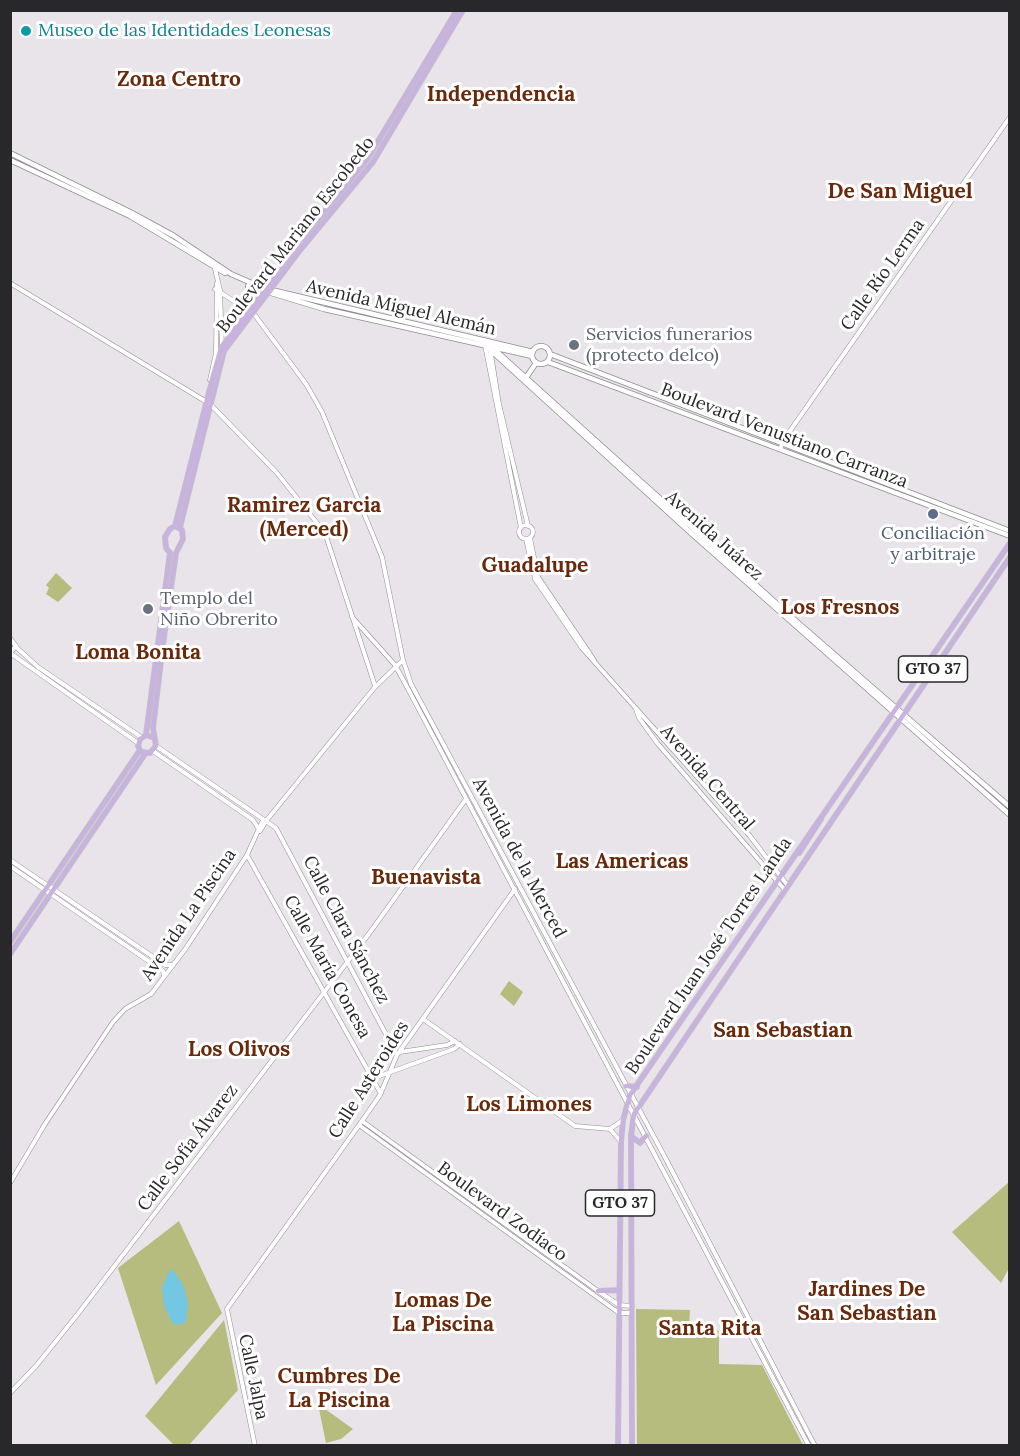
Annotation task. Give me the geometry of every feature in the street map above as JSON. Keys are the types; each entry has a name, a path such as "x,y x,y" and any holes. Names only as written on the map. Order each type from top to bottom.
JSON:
{"main road":[{"name":"Boulevard Mariano Escobedo","path":"208,403 222,346 368,158 457,10"},
{"name":"Boulevard Mariano Escobedo","path":"178,526 208,403 223,354 299,247 373,162 463,10"},
{"name":"Avenida Miguel Alemán","path":"10,153 149,222 214,264 263,288 488,345"},
{"name":"Avenida Miguel Alemán","path":"10,160 130,216 261,291 363,317 532,354"},
{"path":"343,309 348,303"},
{"name":"Avenida Juárez","path":"488,345 895,711 1010,807"},
{"name":"Avenida Juárez","path":"488,345 895,711"},
{"path":"542,346 547,348 550,354 548,362 542,365 536,363 532,354 542,346"},
{"name":"Boulevard Venustiano Carranza","path":"550,354 1010,536"},
{"name":"Boulevard Venustiano Carranza","path":"548,362 1010,531"},
{"path":"525,379 536,363"},
{"path":"145,754 140,750 138,743 144,736 173,553 183,539 178,526 170,529 165,537 166,548 173,553"},
{"name":"Boulevard Juan José Torres Landa","path":"618,1446 621,1142 623,1120 630,1095 1010,543"},
{"path":"10,954 145,754 155,749 152,737 173,553"},
{"name":"Boulevard Juan José Torres Landa","path":"632,1446 631,1136 636,1111 1010,557"},
{"name":"Avenida Juárez","path":"902,717 1010,815"},
{"path":"144,736 152,737"},
{"path":"10,942 140,750"},
{"path":"800,853 820,823 821,816"},
{"path":"680,1025 689,1032"},
{"path":"674,1034 682,1041"},
{"path":"626,1086 637,1087"},
{"path":"631,1136 640,1143 646,1136"},
{"path":"598,1291 620,1290"}],"street":[{"name":"Calle Río Lerma","path":"781,446 1010,117"},
{"path":"214,264 223,354"},
{"path":"10,283 208,403 277,473 325,533 375,687"},
{"path":"208,403 216,352 218,289"},
{"name":"Avenida de la Merced","path":"218,289 254,314 306,384 322,412 382,557 403,660 411,684 626,1086 646,1136 809,1446"},
{"path":"488,345 528,526 532,530 528,538 520,535 521,528 488,345"},
{"path":"521,528 528,526"},
{"name":"Avenida Central","path":"528,538 535,579 582,648 772,864 786,888"},
{"name":"Avenida de la Merced","path":"352,616 395,665 815,1446"},
{"path":"10,638 16,647 38,667 144,736"},
{"path":"16,647 10,653 138,743"},
{"name":"Avenida La Piscina","path":"10,1183 41,1130 113,1022 126,1010 147,997 173,965 247,855 260,831 260,824 266,820 375,687 395,665 403,660"},
{"name":"Avenida Central","path":"636,708 639,718 658,744 779,878"},
{"path":"658,744 664,739"},
{"path":"155,749 253,820 260,831"},
{"name":"Calle Clara Sánchez","path":"155,749 266,820 278,832 346,962 398,1054"},
{"name":"Calle Sofía Álvarez","path":"10,1393 36,1366 77,1315 346,962 466,799"},
{"name":"Calle María Conesa","path":"247,855 374,1078 380,1093"},
{"path":"10,860 164,974 167,966"},
{"path":"768,868 772,864"},
{"path":"10,866 47,888"},
{"name":"Calle Asteroides","path":"226,1314 362,1121 380,1093 398,1054 515,889"},
{"path":"52,892 167,966 173,965"},
{"path":"423,1019 571,1124 585,1129 610,1129 623,1120"},
{"path":"398,1054 447,1045 455,1041"},
{"path":"374,1078 454,1049 460,1044"},
{"name":"Boulevard Zodíaco","path":"362,1121 598,1291 620,1305 632,1306"},
{"name":"Boulevard Zodíaco","path":"359,1125 619,1313"},
{"path":"610,1129 621,1142"},
{"path":"619,1313 632,1314"},
{"name":"Calle Jalpa","path":"226,1314 255,1446"}],"green space":[{"path":"56,573 72,588 58,602 46,594 49,588 46,585"},
{"path":"509,981 523,992 514,1006 500,994"},
{"path":"1009,1182 1009,1268 1001,1283 952,1232"},
{"path":"179,1221 222,1313 156,1385 118,1268"},
{"path":"636,1309 690,1310 689,1328 719,1331 719,1364 762,1365 803,1445 637,1445"},
{"path":"224,1320 238,1390 189,1445 174,1445 145,1416"},
{"path":"318,1404 353,1429 341,1439 326,1443"}],"water":[{"path":"170,1270 173,1270 183,1285 188,1303 186,1322 180,1325 173,1324 164,1306 162,1287"}],"place":[{"name":"Museo de las Identidades Leonesas","path":"26,31"},
{"name":"Servicios funerarios (protecto delco)","path":"574,345"},
{"name":"Conciliación y arbitraje","path":"933,514"},
{"name":"Templo del Niño Obrerito","path":"148,609"}],"district":[{"name":"Zona Centro","path":"179,80"},
{"name":"Independencia","path":"501,95"},
{"name":"De San Miguel","path":"900,192"},
{"name":"Ramirez Garcia (Merced)","path":"304,518"},
{"name":"Guadalupe","path":"535,566"},
{"name":"Los Fresnos","path":"840,608"},
{"name":"Loma Bonita","path":"138,653"},
{"name":"Las Americas","path":"622,862"},
{"name":"Buenavista","path":"426,878"},
{"name":"San Sebastian","path":"783,1031"},
{"name":"Los Olivos","path":"239,1050"},
{"name":"Los Limones","path":"529,1105"},
{"name":"Jardines De San Sebastian","path":"867,1302"},
{"name":"Lomas De La Piscina","path":"443,1313"},
{"name":"Santa Rita","path":"710,1329"},
{"name":"Cumbres De La Piscina","path":"339,1389"}]}
